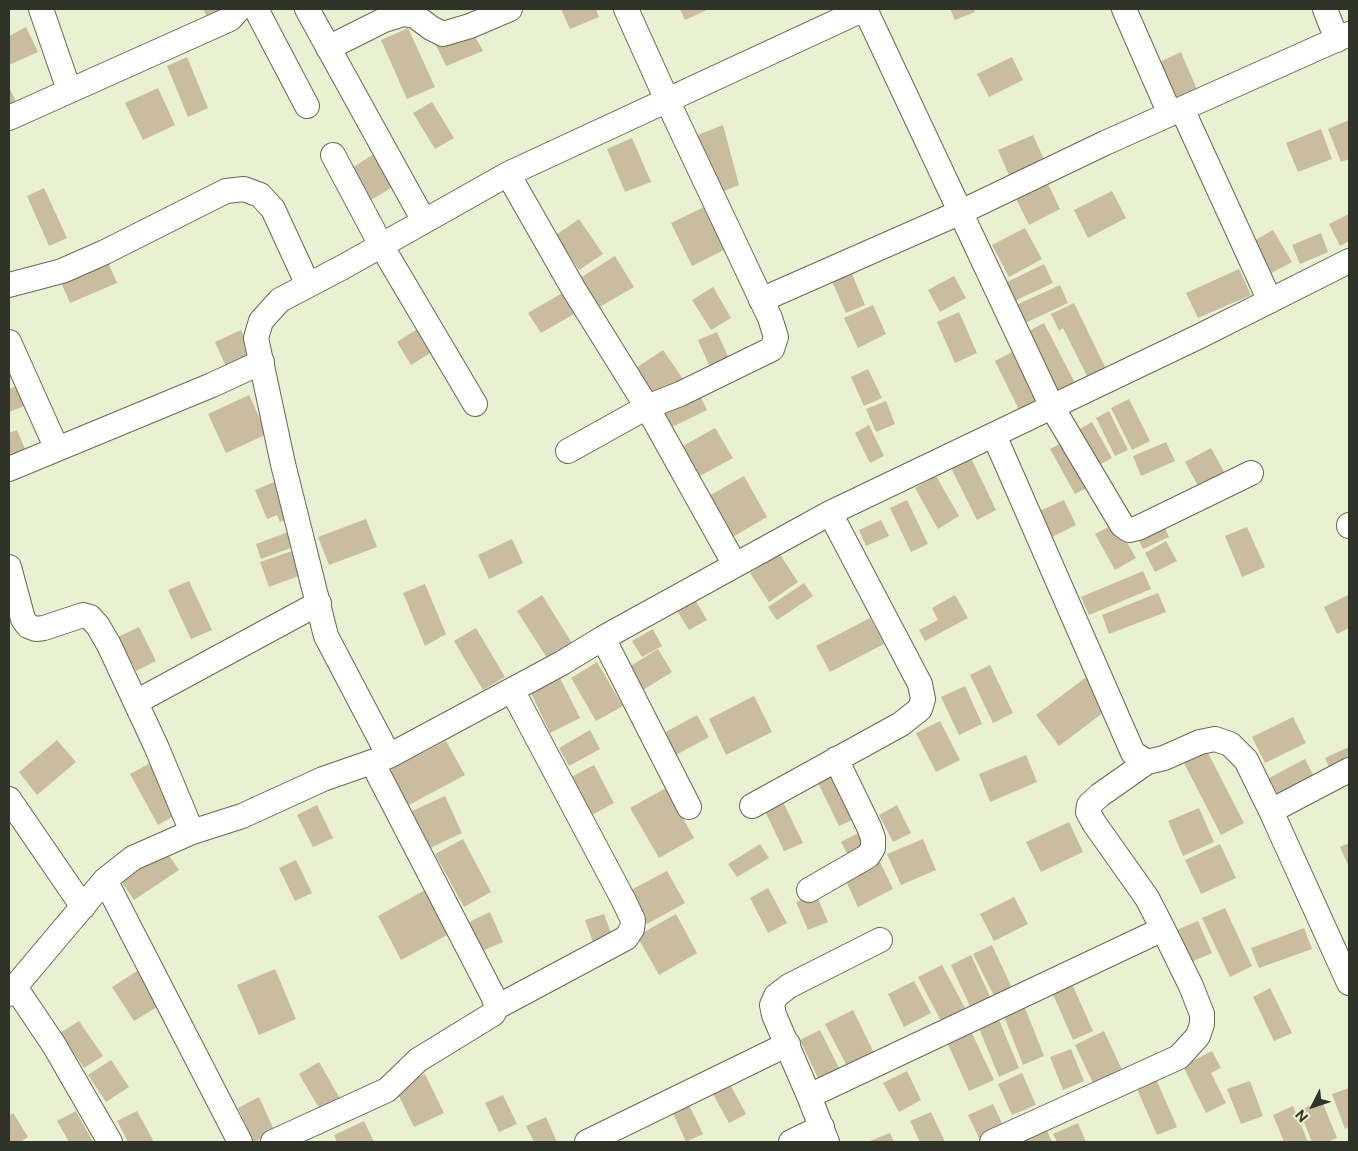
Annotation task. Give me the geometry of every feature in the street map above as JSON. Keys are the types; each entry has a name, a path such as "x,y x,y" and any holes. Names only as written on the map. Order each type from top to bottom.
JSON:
{"street":[{"path":"41,9 69,90"},
{"path":"9,118 230,19 239,9"},
{"path":"256,9 307,106"},
{"path":"307,9 424,221"},
{"path":"328,48 384,20 402,14 415,16 443,34 470,26 510,9"},
{"path":"568,451 647,407 680,394 772,349 776,337 770,318 626,9"},
{"path":"497,1007 494,996 380,759 326,636 283,464 256,338 262,321 280,300 508,174 865,9 1052,407 1122,525 1129,530 1138,528 1251,474"},
{"path":"1124,9 1270,301"},
{"path":"761,300 961,212 1105,143 1343,37 1325,9"},
{"path":"334,155 381,245 476,404"},
{"path":"508,174 573,288 647,407 735,565"},
{"path":"9,285 62,271 105,252 226,191 244,189 260,195 273,209 308,285"},
{"path":"110,1142 54,1045 12,990 105,880 133,858 192,832 242,816 323,779 380,759 562,663 603,638 830,513 1052,407 1349,261"},
{"path":"9,342 57,449"},
{"path":"9,469 212,385 262,362"},
{"path":"994,435 1133,753 1147,762"},
{"path":"752,806 901,724 920,709 923,699 920,684 830,513"},
{"path":"9,568 23,619 28,626 36,629 44,628 83,614 90,617 98,626 136,702 192,832"},
{"path":"136,702 319,603"},
{"path":"603,638 689,808"},
{"path":"274,1142 387,1090 418,1060 493,1014 497,1007 626,938 632,929 633,920 624,902 512,690"},
{"path":"992,1142 1179,1057 1198,1036 1202,1024 1202,1014 1191,986 1147,898 1088,812 1089,805 1100,795 1147,762 1164,758 1200,742 1215,738 1230,744 1246,760 1271,811 1340,939 1349,983"},
{"path":"808,890 868,856 873,848 873,838 869,827 836,760"},
{"path":"1271,811 1349,770"},
{"path":"9,799 83,907"},
{"path":"105,880 240,1142"},
{"path":"809,1096 1163,929"},
{"path":"791,1142 824,1135 788,1044 774,1015 772,1005 776,996 789,986 880,940"},
{"path":"586,1142 788,1044"}],"building":[{"path":"203,9 227,9 210,23"},
{"path":"561,9 596,9 599,17 570,29"},
{"path":"680,9 709,9 685,20"},
{"path":"950,9 974,9 975,12 955,20"},
{"path":"26,27 38,52 9,65 9,36"},
{"path":"408,28 435,87 407,99 381,40"},
{"path":"471,29 483,51 446,66 435,43"},
{"path":"1181,52 1198,92 1172,104 1155,64"},
{"path":"187,57 208,108 188,117 167,66"},
{"path":"1012,57 1023,80 989,97 977,74"},
{"path":"9,87 19,108 9,113"},
{"path":"158,88 175,125 143,140 125,103"},
{"path":"432,102 454,138 435,149 413,113"},
{"path":"1349,120 1349,159 1341,162 1328,129"},
{"path":"723,125 739,185 719,193 690,138"},
{"path":"1321,129 1332,159 1298,172 1286,143"},
{"path":"1033,135 1047,166 1012,182 998,150"},
{"path":"632,138 651,182 625,192 607,149"},
{"path":"380,150 400,183 371,200 352,168"},
{"path":"1046,180 1060,209 1029,225 1014,195"},
{"path":"44,188 67,238 49,246 27,196"},
{"path":"1112,191 1126,218 1088,238 1074,210"},
{"path":"706,206 728,248 692,266 671,223"},
{"path":"1349,214 1349,241 1340,246 1329,224"},
{"path":"579,219 603,254 579,270 556,235"},
{"path":"1025,228 1042,259 1009,277 992,245"},
{"path":"1273,230 1292,262 1266,276 1248,244"},
{"path":"1321,233 1328,252 1300,264 1292,245"},
{"path":"615,256 634,287 598,308 580,278"},
{"path":"107,260 117,283 70,303 60,280"},
{"path":"848,264 865,305 846,313 828,272"},
{"path":"1044,264 1053,283 1012,302 1003,284"},
{"path":"1239,269 1251,295 1198,318 1186,293"},
{"path":"954,276 966,298 940,312 928,290"},
{"path":"1060,285 1068,303 1023,324 1014,306"},
{"path":"713,287 731,318 711,330 692,300"},
{"path":"569,289 581,310 541,333 528,313"},
{"path":"1074,303 1106,369 1088,378 1063,328 1059,331 1051,314"},
{"path":"873,305 886,334 858,348 844,318"},
{"path":"959,312 977,353 955,363 937,322"},
{"path":"1044,323 1076,385 1057,395 1025,333"},
{"path":"422,326 437,349 411,365 397,342"},
{"path":"241,330 254,359 228,371 215,342"},
{"path":"717,332 731,363 712,372 698,340"},
{"path":"663,350 683,379 649,401 630,372"},
{"path":"1016,350 1041,403 1021,414 995,361"},
{"path":"868,369 882,398 864,406 851,377"},
{"path":"19,385 27,405 9,412 9,389"},
{"path":"698,391 707,410 668,429 659,410"},
{"path":"249,395 267,434 226,453 208,414"},
{"path":"1129,399 1150,441 1132,450 1111,408"},
{"path":"886,401 895,424 876,432 866,409"},
{"path":"1109,411 1128,450 1115,456 1096,418"},
{"path":"1092,422 1112,458 1099,465 1080,429"},
{"path":"869,425 884,456 870,463 855,433"},
{"path":"715,428 733,458 700,476 683,446"},
{"path":"17,430 28,456 9,460 9,433"},
{"path":"1065,441 1090,486 1075,494 1050,449"},
{"path":"1166,442 1175,461 1141,476 1133,456"},
{"path":"1211,448 1227,477 1201,491 1185,462"},
{"path":"971,458 996,510 977,520 951,468"},
{"path":"744,476 767,517 731,538 707,497"},
{"path":"936,476 959,516 938,529 915,488"},
{"path":"281,479 296,515 280,522 277,515 267,519 255,490"},
{"path":"907,500 928,544 911,552 890,508"},
{"path":"1064,500 1076,525 1050,538 1037,512"},
{"path":"366,519 377,547 329,565 318,537"},
{"path":"881,520 889,536 866,546 859,530"},
{"path":"1116,523 1136,558 1115,570 1095,534"},
{"path":"1164,526 1169,537 1143,549 1138,539"},
{"path":"1247,527 1265,567 1242,577 1225,536"},
{"path":"291,531 296,546 261,559 256,544"},
{"path":"512,539 523,563 489,579 478,555"},
{"path":"1166,541 1177,561 1155,572 1145,553"},
{"path":"298,549 307,573 269,587 260,562"},
{"path":"779,553 798,582 769,602 750,573"},
{"path":"1143,571 1151,589 1089,615 1081,597"},
{"path":"189,581 212,630 191,639 168,590"},
{"path":"804,583 813,596 777,620 768,607"},
{"path":"425,584 446,634 425,646 403,593"},
{"path":"1158,593 1166,612 1109,634 1102,615"},
{"path":"542,595 572,643 547,658 517,611"},
{"path":"955,595 968,618 925,641 919,630 938,620 932,608"},
{"path":"1348,595 1349,628 1337,634 1324,607"},
{"path":"694,598 707,620 689,630 676,609"},
{"path":"870,618 884,644 830,672 816,646"},
{"path":"139,627 156,661 136,671 118,637"},
{"path":"476,628 505,677 483,690 454,641"},
{"path":"653,629 662,646 642,657 632,641"},
{"path":"658,649 672,672 643,690 629,667"},
{"path":"597,662 623,706 596,721 571,678"},
{"path":"990,665 1013,713 993,723 970,675"},
{"path":"1097,669 1120,700 1059,746 1036,715"},
{"path":"559,676 580,718 550,733 530,691"},
{"path":"965,686 982,724 959,735 941,697"},
{"path":"754,696 772,732 726,755 709,719"},
{"path":"697,715 709,737 676,755 664,733"},
{"path":"1293,717 1306,743 1265,763 1252,737"},
{"path":"940,721 960,760 936,772 916,733"},
{"path":"590,730 600,749 569,766 559,748"},
{"path":"57,740 76,762 37,795 19,772"},
{"path":"446,741 465,775 407,806 388,771"},
{"path":"1349,747 1349,764 1331,772 1325,758"},
{"path":"1207,751 1244,823 1221,835 1184,763"},
{"path":"1026,755 1037,782 990,802 979,774"},
{"path":"1305,759 1318,784 1282,802 1269,778"},
{"path":"154,761 182,811 158,825 130,774"},
{"path":"594,765 614,803 588,817 567,779"},
{"path":"840,772 861,816 839,826 818,783"},
{"path":"666,788 694,838 659,858 630,808"},
{"path":"445,796 462,833 430,848 412,811"},
{"path":"783,802 803,843 784,851 765,811"},
{"path":"317,805 333,838 313,847 297,815"},
{"path":"897,805 911,833 893,842 879,815"},
{"path":"1199,808 1214,842 1183,856 1168,821"},
{"path":"1069,822 1083,852 1041,872 1026,842"},
{"path":"860,832 870,851 851,861 841,842"},
{"path":"463,839 491,892 464,907 435,854"},
{"path":"923,839 936,870 901,885 887,854"},
{"path":"1349,843 1349,867 1340,847"},
{"path":"760,844 769,858 737,877 728,864"},
{"path":"1220,844 1236,878 1201,894 1185,860"},
{"path":"166,851 179,870 134,900 121,881"},
{"path":"296,860 312,893 295,901 279,868"},
{"path":"880,862 893,889 858,907 845,879"},
{"path":"667,871 685,903 647,924 629,891"},
{"path":"768,888 787,923 768,933 750,898"},
{"path":"427,889 451,933 401,960 378,916"},
{"path":"816,894 828,922 808,930 796,902"},
{"path":"1014,897 1028,924 994,941 980,914"},
{"path":"1225,908 1252,966 1230,977 1202,918"},
{"path":"490,912 503,942 482,951 469,922"},
{"path":"604,914 613,939 594,945 585,920"},
{"path":"676,914 697,953 659,975 637,936"},
{"path":"1198,921 1212,953 1189,963 1174,931"},
{"path":"1304,928 1312,949 1259,968 1251,948"},
{"path":"992,945 1013,990 995,998 973,954"},
{"path":"971,955 993,1003 973,1013 951,965"},
{"path":"942,965 965,1008 941,1021 918,977"},
{"path":"142,968 165,1002 134,1021 112,987"},
{"path":"275,969 296,1019 259,1035 237,985"},
{"path":"914,981 931,1013 904,1027 888,994"},
{"path":"1072,984 1093,1031 1073,1040 1052,992"},
{"path":"1270,988 1292,1033 1274,1041 1253,997"},
{"path":"1025,1008 1044,1056 1023,1065 1004,1016"},
{"path":"853,1010 877,1059 850,1072 825,1024"},
{"path":"996,1013 1019,1068 999,1077 976,1021"},
{"path":"79,1021 103,1056 84,1068 60,1033"},
{"path":"970,1029 994,1080 969,1091 946,1040"},
{"path":"820,1030 839,1068 818,1078 800,1040"},
{"path":"1104,1031 1125,1076 1096,1089 1075,1045"},
{"path":"1071,1049 1084,1081 1063,1090 1050,1057"},
{"path":"1212,1051 1221,1068 1211,1073 1226,1103 1206,1113 1183,1066"},
{"path":"111,1060 129,1087 106,1102 88,1075"},
{"path":"319,1062 342,1102 322,1113 299,1074"},
{"path":"907,1071 921,1100 899,1112 883,1083"},
{"path":"1022,1073 1036,1105 1012,1115 998,1084"},
{"path":"425,1074 444,1113 414,1127 395,1088"},
{"path":"727,1079 746,1114 729,1123 710,1089"},
{"path":"1156,1079 1177,1127 1157,1135 1136,1087"},
{"path":"1250,1081 1263,1116 1241,1124 1227,1089"},
{"path":"1349,1088 1349,1127 1345,1129 1332,1094"},
{"path":"503,1095 517,1124 499,1132 485,1103"},
{"path":"259,1097 275,1132 254,1142 238,1108"},
{"path":"1322,1101 1337,1138 1327,1142 1312,1142 1299,1110"},
{"path":"993,1104 1006,1132 981,1142 968,1115"},
{"path":"689,1105 703,1134 686,1142 673,1113"},
{"path":"1293,1106 1308,1142 1284,1142 1273,1115"},
{"path":"76,1111 93,1142 69,1142 57,1121"},
{"path":"137,1111 153,1140 150,1142 128,1142 117,1121"},
{"path":"931,1112 945,1142 920,1142 910,1121"},
{"path":"13,1113 28,1137 20,1142 9,1142 9,1116"},
{"path":"546,1117 557,1142 534,1142 526,1126"},
{"path":"364,1121 374,1142 337,1142 334,1135"},
{"path":"1078,1123 1086,1142 1057,1142 1053,1134"},
{"path":"1046,1128 1052,1142 1011,1142"},
{"path":"890,1133 894,1142 867,1142"}]}
